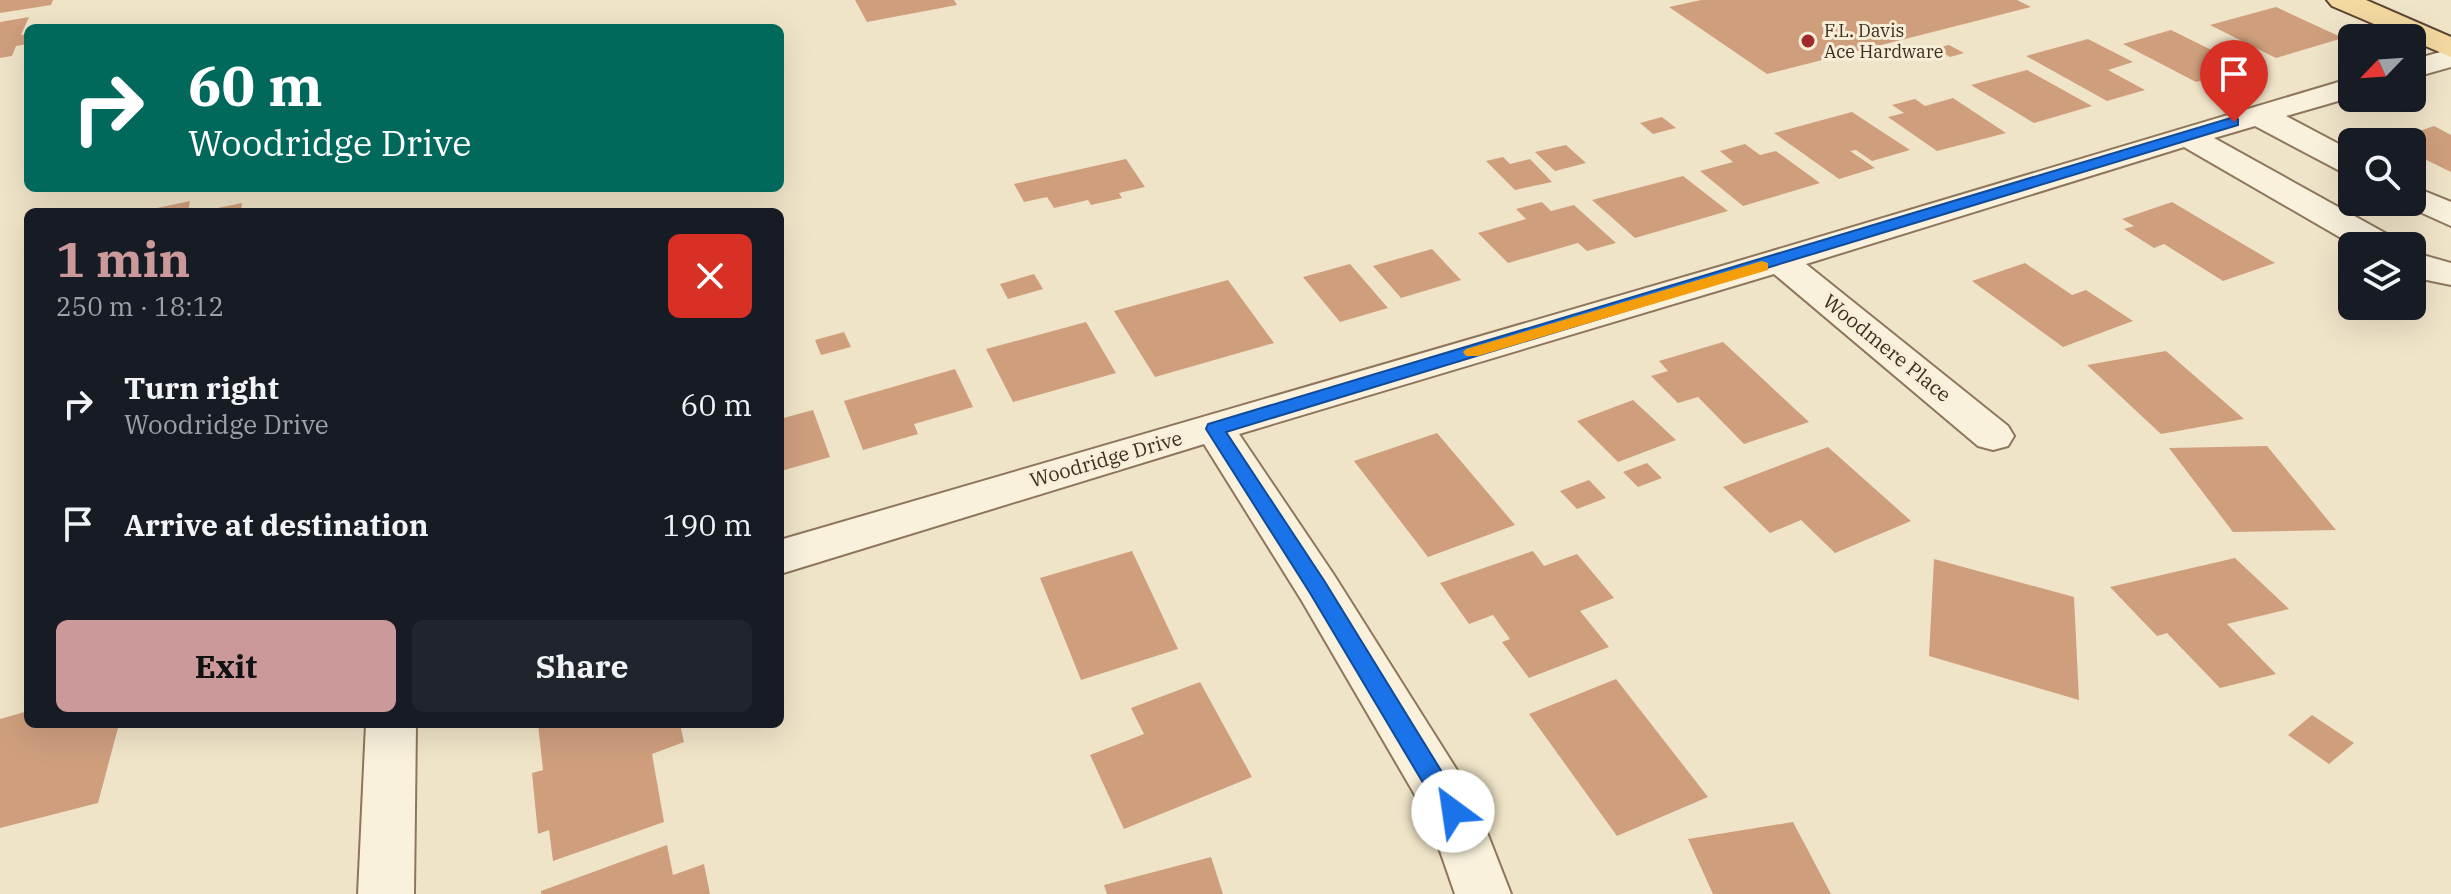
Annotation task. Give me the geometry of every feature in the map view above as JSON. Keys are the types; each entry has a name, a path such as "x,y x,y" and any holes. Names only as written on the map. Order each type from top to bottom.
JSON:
{"main road":[{"path":"2342,0 2451,48"}],"street":[{"path":"2426,65 2451,58"},
{"name":"Woodridge Drive","path":"784,556 1050,474 1215,429 1780,261 2338,91"},
{"path":"2257,114 2338,157"},
{"path":"2187,136 2356,232"},
{"path":"2426,203 2451,216"},
{"name":"Woodmere Place","path":"1780,261 1993,436"},
{"path":"2426,269 2451,274"},
{"path":"1215,429 1318,588 1453,811 1483,894"},
{"path":"386,894 391,728"}],"building":[{"path":"0,0 53,0 51,5 0,13"},
{"path":"855,0 954,0 957,5 867,22"},
{"name":"F.L. Davis Ace Hardware","path":"1701,0 2017,0 2031,7 1767,74 1669,7"},
{"path":"2276,7 2338,36 2338,39 2276,58 2210,25"},
{"path":"29,17 21,35 24,35 24,45 16,46 12,56 0,58 0,22"},
{"path":"2171,30 2246,67 2196,82 2123,44"},
{"path":"2088,39 2133,62 2108,70 2145,90 2107,101 2026,56"},
{"path":"1949,45 1964,53 1950,57 1935,48"},
{"path":"2027,70 2092,106 2034,123 1971,85"},
{"path":"1953,98 2006,133 1937,151 1888,117 1904,113 1892,105 1915,99 1925,106"},
{"path":"1852,112 1910,150 1872,161 1856,150 1850,151 1875,168 1839,179 1774,133"},
{"path":"1662,117 1676,128 1653,134 1640,123"},
{"path":"2434,126 2451,135 2451,172 2426,160 2426,129"},
{"path":"1745,144 1760,155 1776,151 1820,183 1743,206 1700,171 1733,162 1720,151"},
{"path":"1566,145 1586,163 1555,171 1535,152"},
{"path":"1503,157 1510,164 1530,159 1552,182 1515,190 1486,161"},
{"path":"1126,159 1145,187 1119,193 1122,198 1091,205 1088,200 1054,208 1047,197 1024,202 1014,184"},
{"path":"1683,176 1728,211 1635,238 1592,200"},
{"path":"190,201 189,208 157,208"},
{"path":"1542,202 1551,211 1574,205 1616,243 1587,251 1578,243 1508,263 1478,233 1526,219 1516,209"},
{"path":"2172,202 2275,263 2223,281 2164,244 2154,248 2124,229 2134,226 2122,219"},
{"path":"242,203 241,208 218,208"},
{"path":"1432,249 1461,280 1401,298 1373,266"},
{"path":"2025,263 2072,295 2086,290 2133,321 2063,347 1972,281"},
{"path":"1350,264 1388,308 1340,322 1303,277"},
{"path":"1034,274 1043,289 1008,299 1000,284"},
{"path":"1228,280 1274,343 1155,377 1114,311"},
{"path":"1086,322 1116,373 1013,402 986,349"},
{"path":"844,332 851,347 821,355 815,340"},
{"path":"1723,342 1809,422 1744,444 1698,397 1678,403 1651,376 1668,371 1659,361"},
{"path":"2166,351 2244,419 2161,434 2087,365"},
{"path":"955,369 973,407 914,424 918,434 863,450 844,401"},
{"path":"1633,400 1676,440 1618,462 1577,421"},
{"path":"813,410 830,457 784,470 784,418"},
{"path":"1437,433 1515,525 1428,557 1354,461"},
{"path":"2267,446 2336,530 2233,532 2169,448"},
{"path":"1828,447 1911,521 1835,553 1801,520 1770,533 1723,487"},
{"path":"1647,463 1662,478 1638,487 1623,472"},
{"path":"1589,480 1606,498 1577,509 1560,491"},
{"path":"1132,551 1178,649 1081,680 1040,578"},
{"path":"1533,551 1544,566 1577,554 1614,598 1580,611 1609,647 1529,678 1502,642 1510,639 1493,615 1469,624 1440,583"},
{"path":"2235,558 2289,609 2227,624 2276,674 2220,688 2167,633 2157,636 2110,587"},
{"path":"1934,559 2074,597 2079,700 1929,656"},
{"path":"1616,679 1708,797 1617,836 1529,714"},
{"path":"1200,682 1252,777 1124,829 1090,755 1144,734 1131,708"},
{"path":"24,712 24,728 118,728 98,803 0,828 0,719"},
{"path":"2312,715 2354,743 2329,764 2288,735"},
{"path":"538,728 681,728 684,742 652,754 664,822 553,861 549,830 538,834 532,773 543,770"},
{"path":"1793,822 1831,894 1713,894 1688,839"},
{"path":"667,845 673,875 704,864 710,894 541,894 541,891"},
{"path":"1211,857 1223,894 1107,894 1104,885"}],"slow traffic":[{"path":"1472,352 1762,266"}],"place":[{"name":"F.L. Davis Ace Hardware","path":"1808,41"}],"route":[{"path":"1453,811 1318,588 1215,429 2234,122"}]}
